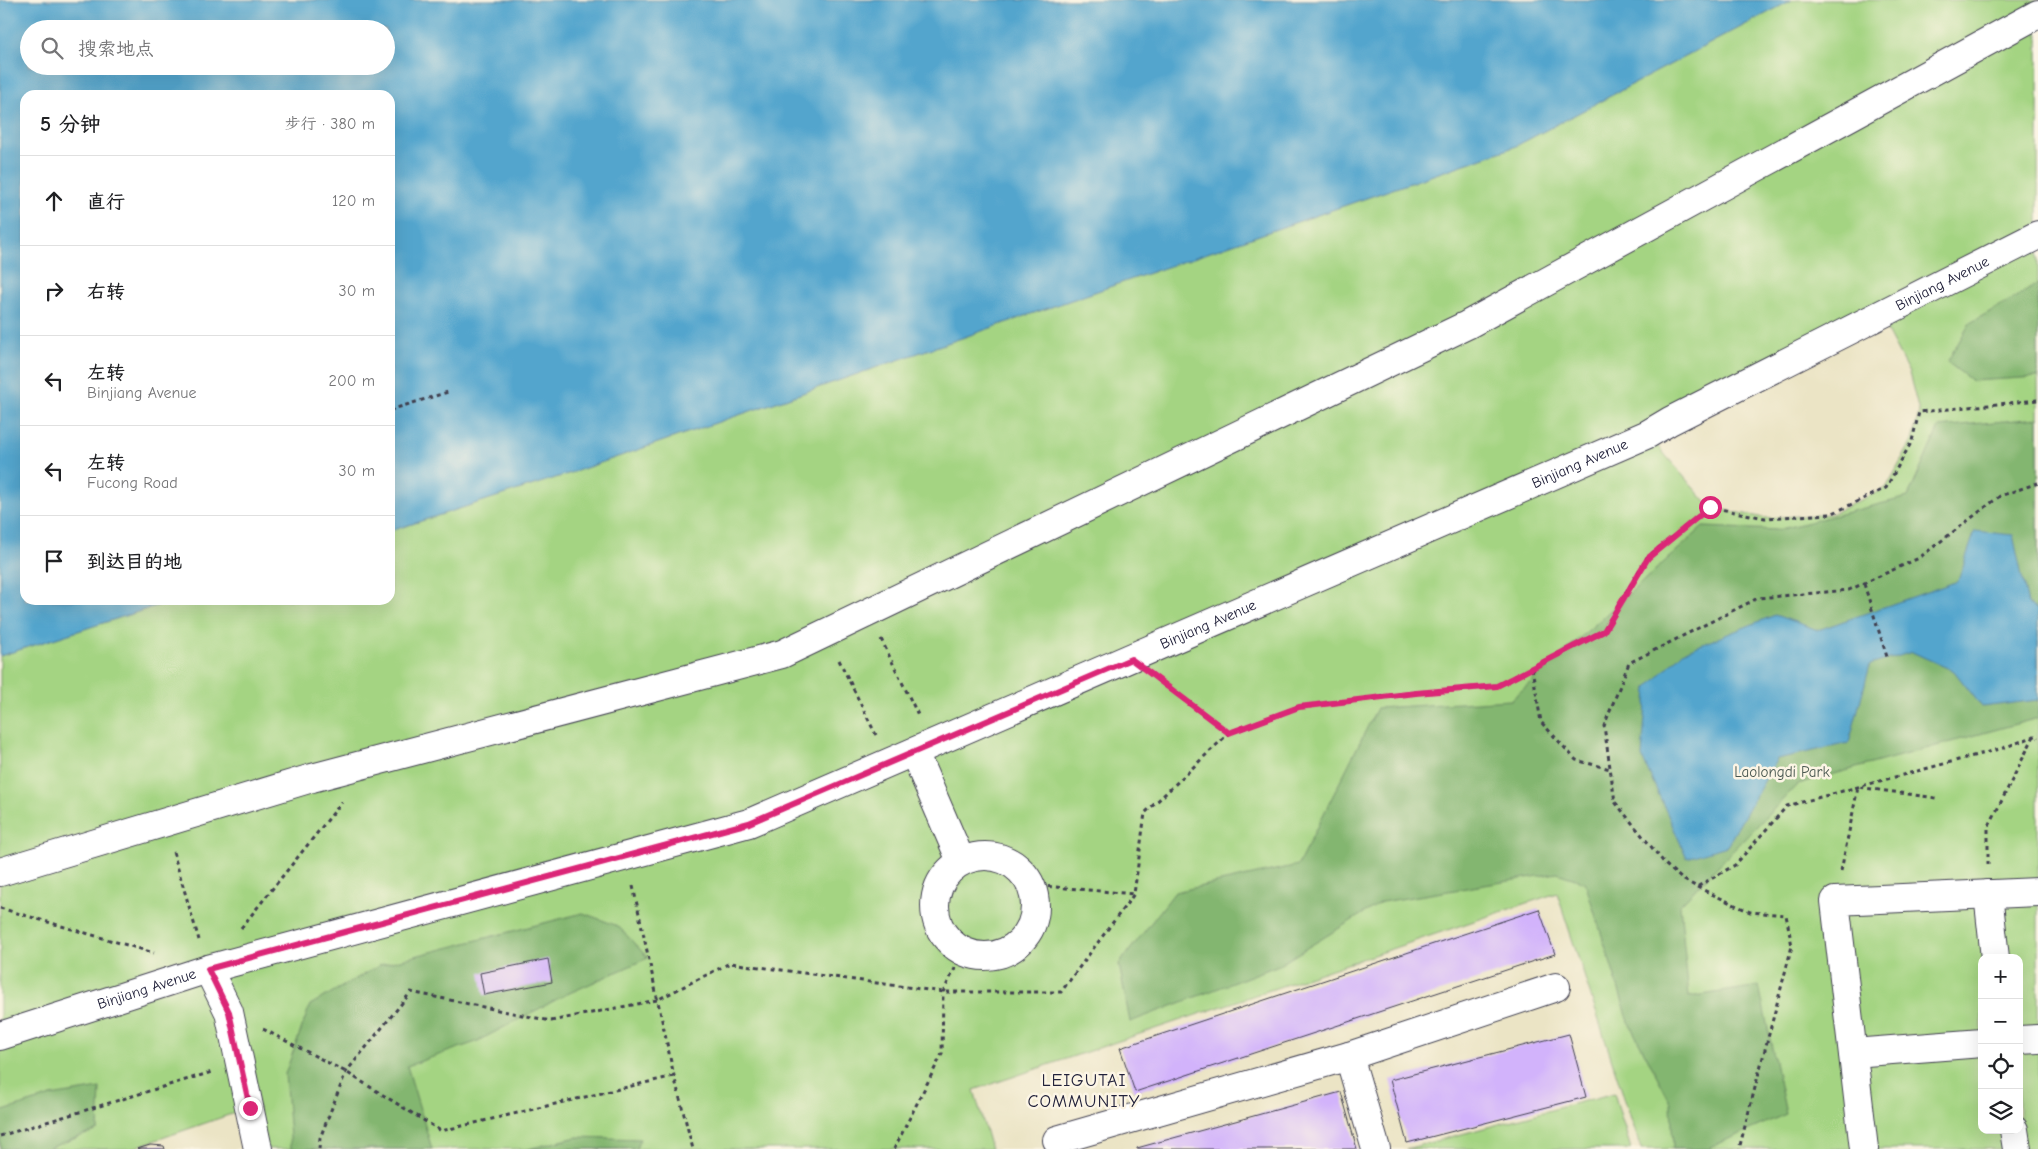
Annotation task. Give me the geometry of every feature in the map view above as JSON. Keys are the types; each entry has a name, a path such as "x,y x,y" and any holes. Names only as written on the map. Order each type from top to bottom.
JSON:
{"street":[{"path":"0,872 312,778 782,654 1468,325 2038,14"},
{"name":"Binjiang Avenue","path":"0,1036 208,969 749,823 1648,434 1670,421 2038,235"},
{"path":"924,748 961,861"},
{"path":"977,856 994,856 1010,862 1023,872 1032,885 1036,902 1034,920 1026,936 1014,948 998,955 980,956 964,952 950,942 941,930 935,915 935,899 940,884 949,870 961,861 977,856"},
{"path":"1864,1149 1835,901 2038,892"},
{"path":"1988,894 1995,954"},
{"path":"208,969 229,1012 258,1149"},
{"path":"1057,1140 1349,1056 1556,988"},
{"path":"2023,1040 2038,1039"},
{"path":"1853,1053 1978,1043"},
{"path":"1349,1056 1376,1149"},
{"path":"2014,1134 2016,1149"}],"path":[{"path":"395,408 448,392"},
{"path":"320,1149 320,1138 346,1072 412,992 551,1021 657,1000 730,963 943,992 1061,992 1134,894 1145,813 1229,733 1299,707 1416,693 1497,686 1604,631 1648,558 1710,507 1765,518 1831,514 1886,488 1912,441 1919,412 2038,400"},
{"path":"1739,1149 1792,946 1786,916 1750,912 1682,879 1666,865 1614,802 1604,726 1629,664 1758,598 1849,590 1864,584 1919,558 2000,496 2038,483"},
{"path":"1864,584 1888,660"},
{"path":"868,613 924,748"},
{"path":"826,633 889,763"},
{"path":"1131,659 1229,733"},
{"path":"1532,668 1542,722 1576,760 1610,769"},
{"path":"1697,887 1735,865 1787,806 2003,748 2037,736"},
{"path":"1988,894 1988,828 2037,736"},
{"path":"1858,787 1936,798"},
{"path":"1835,901 1858,787"},
{"path":"239,930 344,800"},
{"path":"164,823 208,969"},
{"path":"627,856 674,1076 693,1149"},
{"path":"1032,885 1134,894"},
{"path":"0,908 160,955"},
{"path":"894,1149 942,1054 943,992 964,952"},
{"path":"229,1012 346,1072 441,1131 674,1076"},
{"path":"0,1136 240,1063"}],"green space":[{"name":"Laolongdi Park","path":"1792,0 2038,0 2038,1149 1641,1149 1557,893 974,1090 991,1149 258,1149 249,1108 130,1149 0,1149 0,656 159,605 395,605 395,529 574,472 1514,147","holes":["1879,316 1909,373 1919,412 1912,441 1886,488 1831,514 1765,518 1710,507 1648,435"]},
{"path":"2038,284 2038,377 1972,381 1947,362 1970,323"},
{"name":"Laolongdi Park","path":"2038,418 2038,718 1798,784 1680,905 1689,997 1759,986 1786,1114 1710,1147 1710,1149 1673,1149 1671,1103 1630,1025 1585,882 1557,873 1382,902 1279,965 1130,1022 1119,964 1175,892 1298,865 1377,708 1511,700 1703,527 1777,530 1908,497 1939,427"},
{"path":"583,913 618,926 648,958 565,995 476,1042 407,1066 432,1149 291,1149 285,1074 310,1005 380,965"},
{"path":"100,1088 98,1130 46,1149 0,1149 0,1112 51,1096"},
{"path":"1614,1093 1631,1149 1406,1149"},
{"path":"577,1137 640,1139 636,1149 528,1149"}],"water":[{"path":"0,0 1792,0 1514,147 574,472 395,529 395,90 20,90 20,605 159,605 0,656"},
{"path":"1975,531 2013,535 2028,604 2038,610 2038,700 1982,707 1954,671 1912,652 1870,665 1849,743 1777,759 1727,846 1687,858 1642,757 1647,688 1683,652 1775,615 1818,630 1958,581"}],"building":[{"path":"1539,909 1555,954 1135,1092 1120,1048"},
{"path":"548,959 552,982 484,995 480,973"},
{"path":"1569,1034 1586,1097 1407,1143 1390,1080"},
{"path":"1341,1092 1357,1149 1137,1149 1137,1148"},
{"path":"150,1145 164,1146 165,1149 137,1149"}],"district":[{"name":"LEIGUTAI COMMUNITY","path":"1084,1090"}],"route":[{"path":"250,1108 229,1012 208,969 749,823 1131,659 1229,733 1299,707 1416,693 1497,686 1604,631 1648,558 1710,507"}]}
